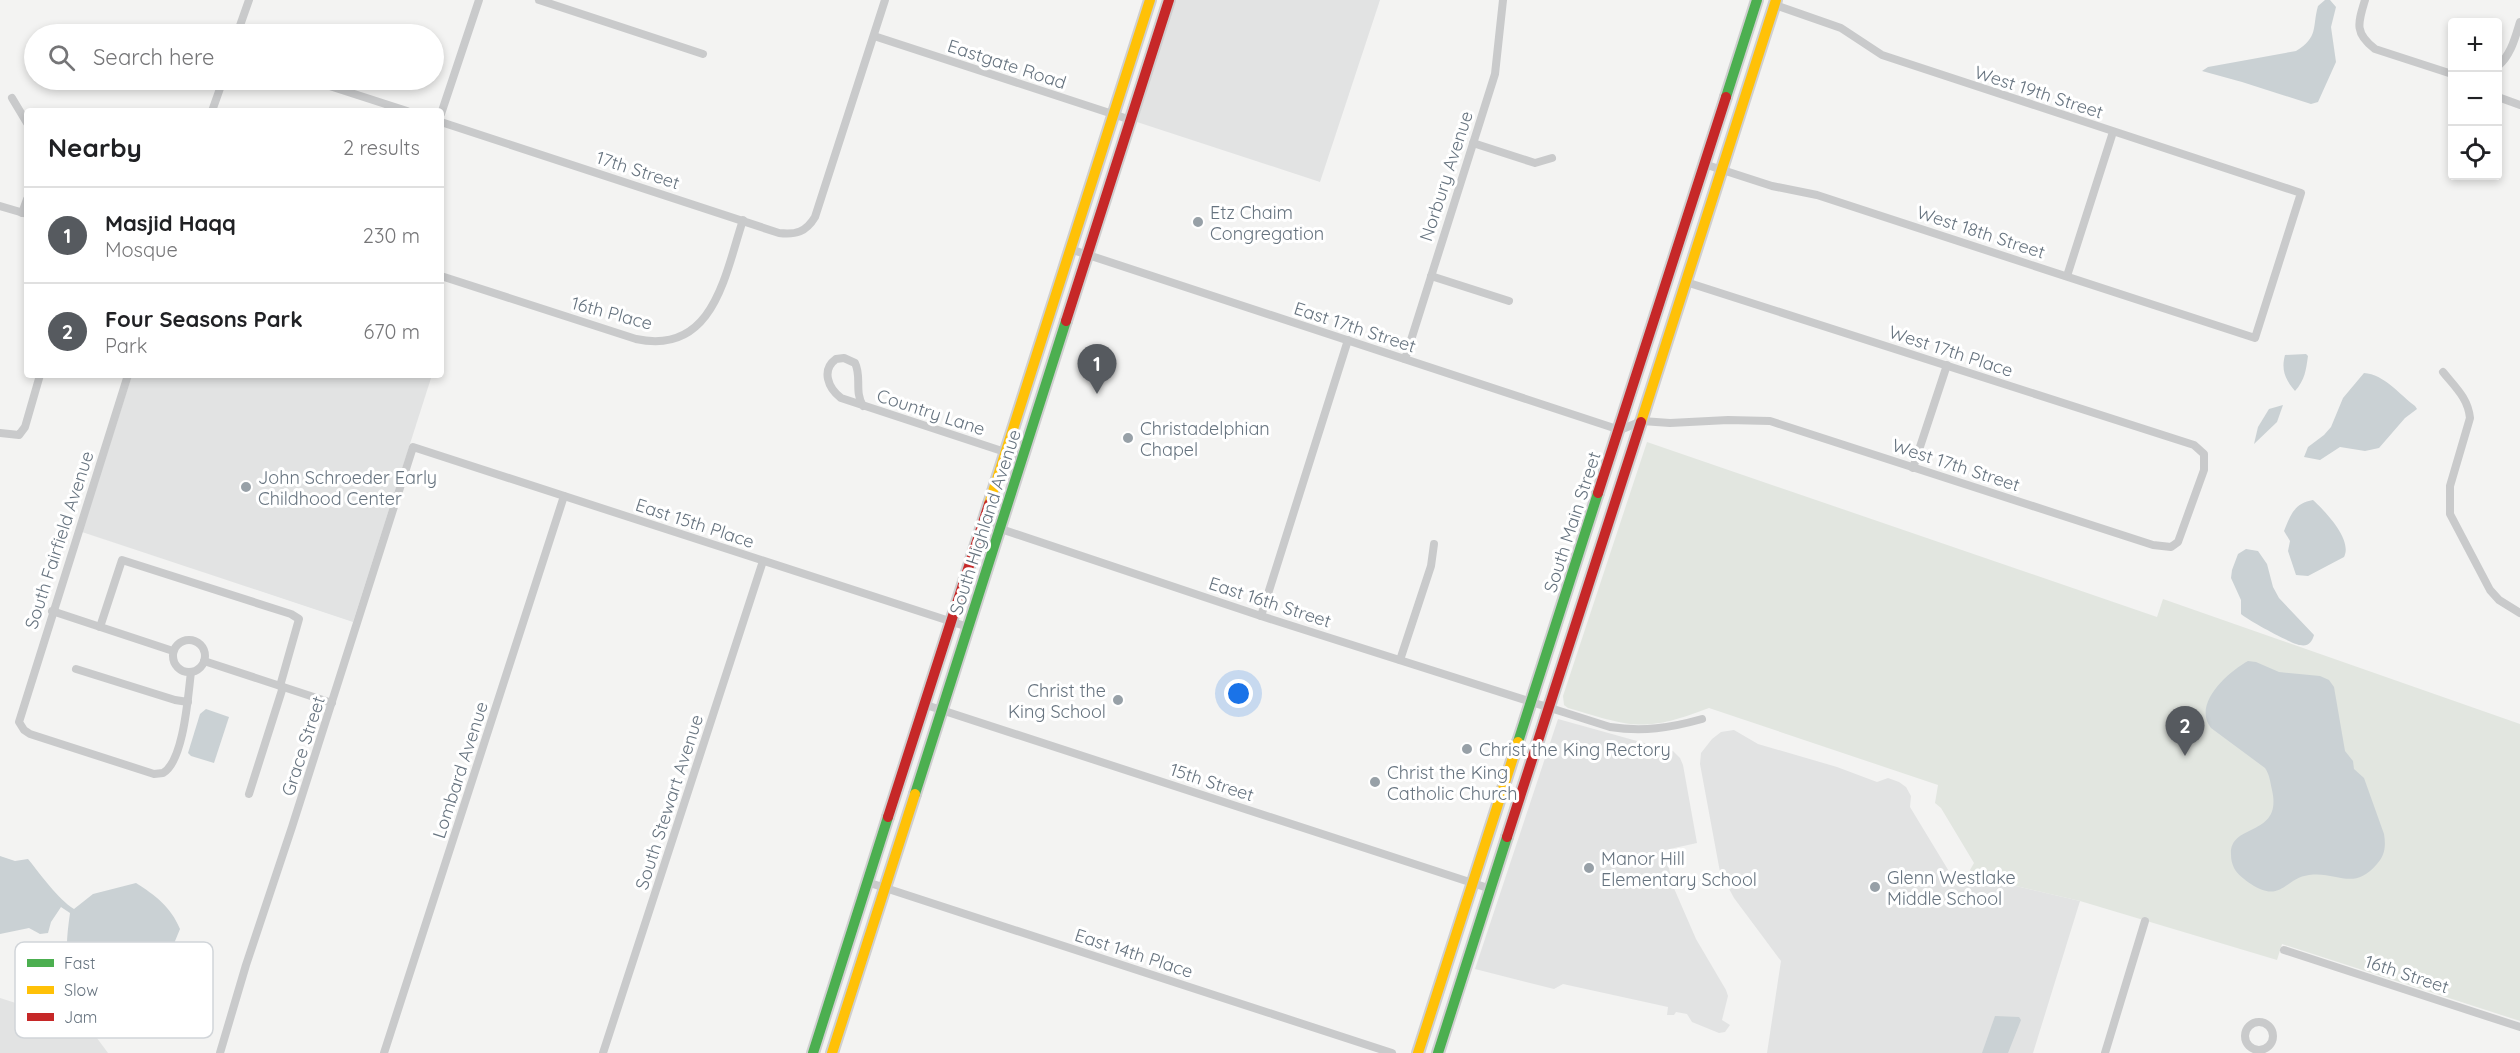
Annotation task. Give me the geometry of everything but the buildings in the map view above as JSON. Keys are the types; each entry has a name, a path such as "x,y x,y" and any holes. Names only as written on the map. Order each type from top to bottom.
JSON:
{"main road":[{"name":"South Highland Avenue","path":"813,1053 1150,0"},
{"name":"South Highland Avenue","path":"832,1053 1169,0"},
{"name":"South Main Street","path":"1418,1053 1757,0"},
{"name":"South Main Street","path":"1438,1053 1775,3"}],"street":[{"path":"241,24 249,0"},
{"path":"443,108 479,0"},
{"path":"539,0 703,54"},
{"path":"874,36 885,0"},
{"name":"Norbury Avenue","path":"1405,359 1495,74 1503,0"},
{"path":"2365,0 2360,16 2361,36 2375,49 2448,73"},
{"name":"West 19th Street","path":"1775,3 1840,28 1882,55 2301,193 2255,338 2247,335"},
{"path":"2502,63 2516,45 2520,22"},
{"name":"Eastgate Road","path":"874,36 1131,120"},
{"name":"17th Street","path":"444,123 779,232 792,234 807,228 816,212 874,36"},
{"path":"213,108 219,90"},
{"path":"341,90 398,108"},
{"path":"12,98 24,118"},
{"path":"2502,98 2520,105"},
{"path":"2067,276 2113,132"},
{"path":"1473,143 1535,164 1552,158"},
{"name":"West 18th Street","path":"1704,164 1772,186 1817,195 2247,335"},
{"path":"0,206 24,213"},
{"name":"16th Place","path":"444,277 636,339 666,340 699,325 712,309 743,220"},
{"name":"East 17th Street","path":"1070,249 1620,430"},
{"path":"1431,276 1509,302"},
{"name":"West 17th Place","path":"1686,282 2194,445 2204,454"},
{"path":"1261,616 1348,340"},
{"name":"Country Lane","path":"863,406 857,396 858,368 855,363 844,358 836,359 828,368 827,374 834,393 841,398 863,406 1023,458"},
{"path":"1913,468 1947,365"},
{"path":"2443,372 2463,396 2469,408 2470,418 2450,486 2450,514 2490,590 2499,600 2520,613"},
{"path":"0,433 19,435 25,427 39,378"},
{"name":"South Fairfield Avenue","path":"127,378 20,714 21,726 30,734 158,774 167,771 172,763 186,720 188,702"},
{"path":"1620,430 1642,420"},
{"name":"West 17th Street","path":"1642,420 1670,423 1770,421 2153,545 2169,547 2178,542 2182,535 2204,470 2204,454"},
{"name":"East 15th Place","path":"413,447 968,627"},
{"name":"Grace Street","path":"220,1053 246,965 413,447"},
{"name":"Lombard Avenue","path":"384,1053 564,496"},
{"name":"East 16th Street","path":"983,524 1550,708"},
{"path":"1400,660 1431,566 1434,543"},
{"path":"100,627 122,560 291,614 299,619 282,687 249,794"},
{"name":"South Stewart Avenue","path":"603,1053 763,561"},
{"path":"52,611 173,651"},
{"path":"191,640 202,648 204,661 199,668 191,672 178,668 173,660 173,651 182,641 191,640"},
{"path":"204,661 332,703"},
{"path":"76,669 188,702 191,672"},
{"name":"15th Street","path":"923,704 1491,889"},
{"path":"1550,708 1610,726 1633,730 1656,730 1702,718"},
{"name":"East 14th Place","path":"867,882 1392,1053"},
{"path":"2105,1053 2145,921"},
{"name":"16th Street","path":"2284,950 2520,1027"}],"shaded area":[{"path":"1175,0 1380,0 1320,182 1137,122"},
{"path":"2325,0 2330,0 2336,7 2331,27 2336,62 2318,102 2311,104 2202,71 2208,67 2296,51 2311,36 2318,6"},
{"path":"2306,354 2308,356 2304,375 2295,391 2285,374 2283,365 2285,355"},
{"path":"2364,373 2385,381 2417,409 2405,418 2379,448 2365,451 2340,447 2320,460 2304,457 2308,447 2331,427 2343,398"},
{"name":"John Schroeder Early Childhood Center","path":"131,378 431,378 353,622 82,532"},
{"path":"2283,405 2277,422 2254,444 2258,427 2269,409"},
{"path":"1647,442 2157,617 2163,599 2520,724 2520,1021 2282,944 2277,960 2080,901 1978,877 1970,870 1974,863 1941,808 1935,803 1938,785 1709,708 1669,721 1638,724 1608,720 1568,708 1564,705 1563,696"},
{"path":"2313,500 2336,526 2345,542 2346,550 2344,557 2308,576 2296,575 2288,551 2290,541 2284,531 2297,507"},
{"path":"2246,549 2258,551 2267,564 2273,587 2279,598 2314,635 2309,643 2295,644 2241,614 2241,600 2231,578 2238,554"},
{"path":"2248,661 2279,672 2320,676 2329,680 2334,687 2345,751 2353,761 2354,769 2364,778 2384,834 2385,846 2382,857 2377,864 2360,877 2353,879 2309,875 2294,880 2276,891 2269,891 2251,884 2234,868 2231,857 2233,845 2238,838 2263,823 2270,816 2273,805 2272,790 2265,768 2211,728 2206,719 2206,709 2209,699 2222,681"},
{"path":"206,709 229,717 214,763 188,753 200,714"},
{"name":"Manor Hill Elementary School","path":"1558,719 1673,751 1680,758 1697,843 1665,850 1673,886 1696,939 1728,996 1722,1020 1730,1025 1725,1032 1719,1033 1692,1022 1687,1014 1676,1012 1674,1015 1667,1015 1668,1007 1563,984 1554,989 1475,969"},
{"name":"Glenn Westlake Middle School","path":"1734,730 1758,744 1837,767 1877,782 1888,778 1899,782 1906,787 1911,796 1910,807 1950,873 1978,877 2080,901 2033,1053 1767,1053 1781,961 1734,898 1720,872 1700,764 1701,753 1712,739 1721,732"},
{"path":"0,856 15,861 28,859 56,893 74,909 93,894 136,883 162,902 180,929 175,942 67,942 70,913 61,907 51,922 48,933 40,934 29,928 0,934"},
{"path":"0,998 15,1003 15,1038 97,1038 108,1053 0,1053"},
{"path":"1995,1016 2019,1017 2021,1020 2008,1053 1982,1053"}],"traffic: fast":[{"path":"1726,97 1757,0"},
{"path":"915,794 1066,321"},
{"path":"1518,742 1598,493"},
{"path":"813,1053 888,817"},
{"path":"1438,1053 1507,837"}],"traffic: slow":[{"path":"989,504 1150,0"},
{"path":"1641,422 1776,0"},
{"path":"1418,1053 1518,742"},
{"path":"832,1053 915,794"}],"traffic: jam":[{"path":"1066,321 1169,0"},
{"path":"1598,493 1726,97"},
{"path":"1507,837 1641,422"},
{"path":"888,817 989,504"}],"place":[{"name":"Etz Chaim Congregation","path":"1198,222"},
{"name":"Masjid Haqq","path":"1097,394"},
{"name":"Christadelphian Chapel","path":"1128,438"},
{"name":"John Schroeder Early Childhood Center","path":"246,487"},
{"name":"Christ the King School","path":"1118,700"},
{"name":"Christ the King Rectory","path":"1467,749"},
{"name":"Four Seasons Park","path":"2185,756"},
{"name":"Christ the King Catholic Church","path":"1375,782"},
{"name":"Manor Hill Elementary School","path":"1589,868"},
{"name":"Glenn Westlake Middle School","path":"1875,887"}]}
